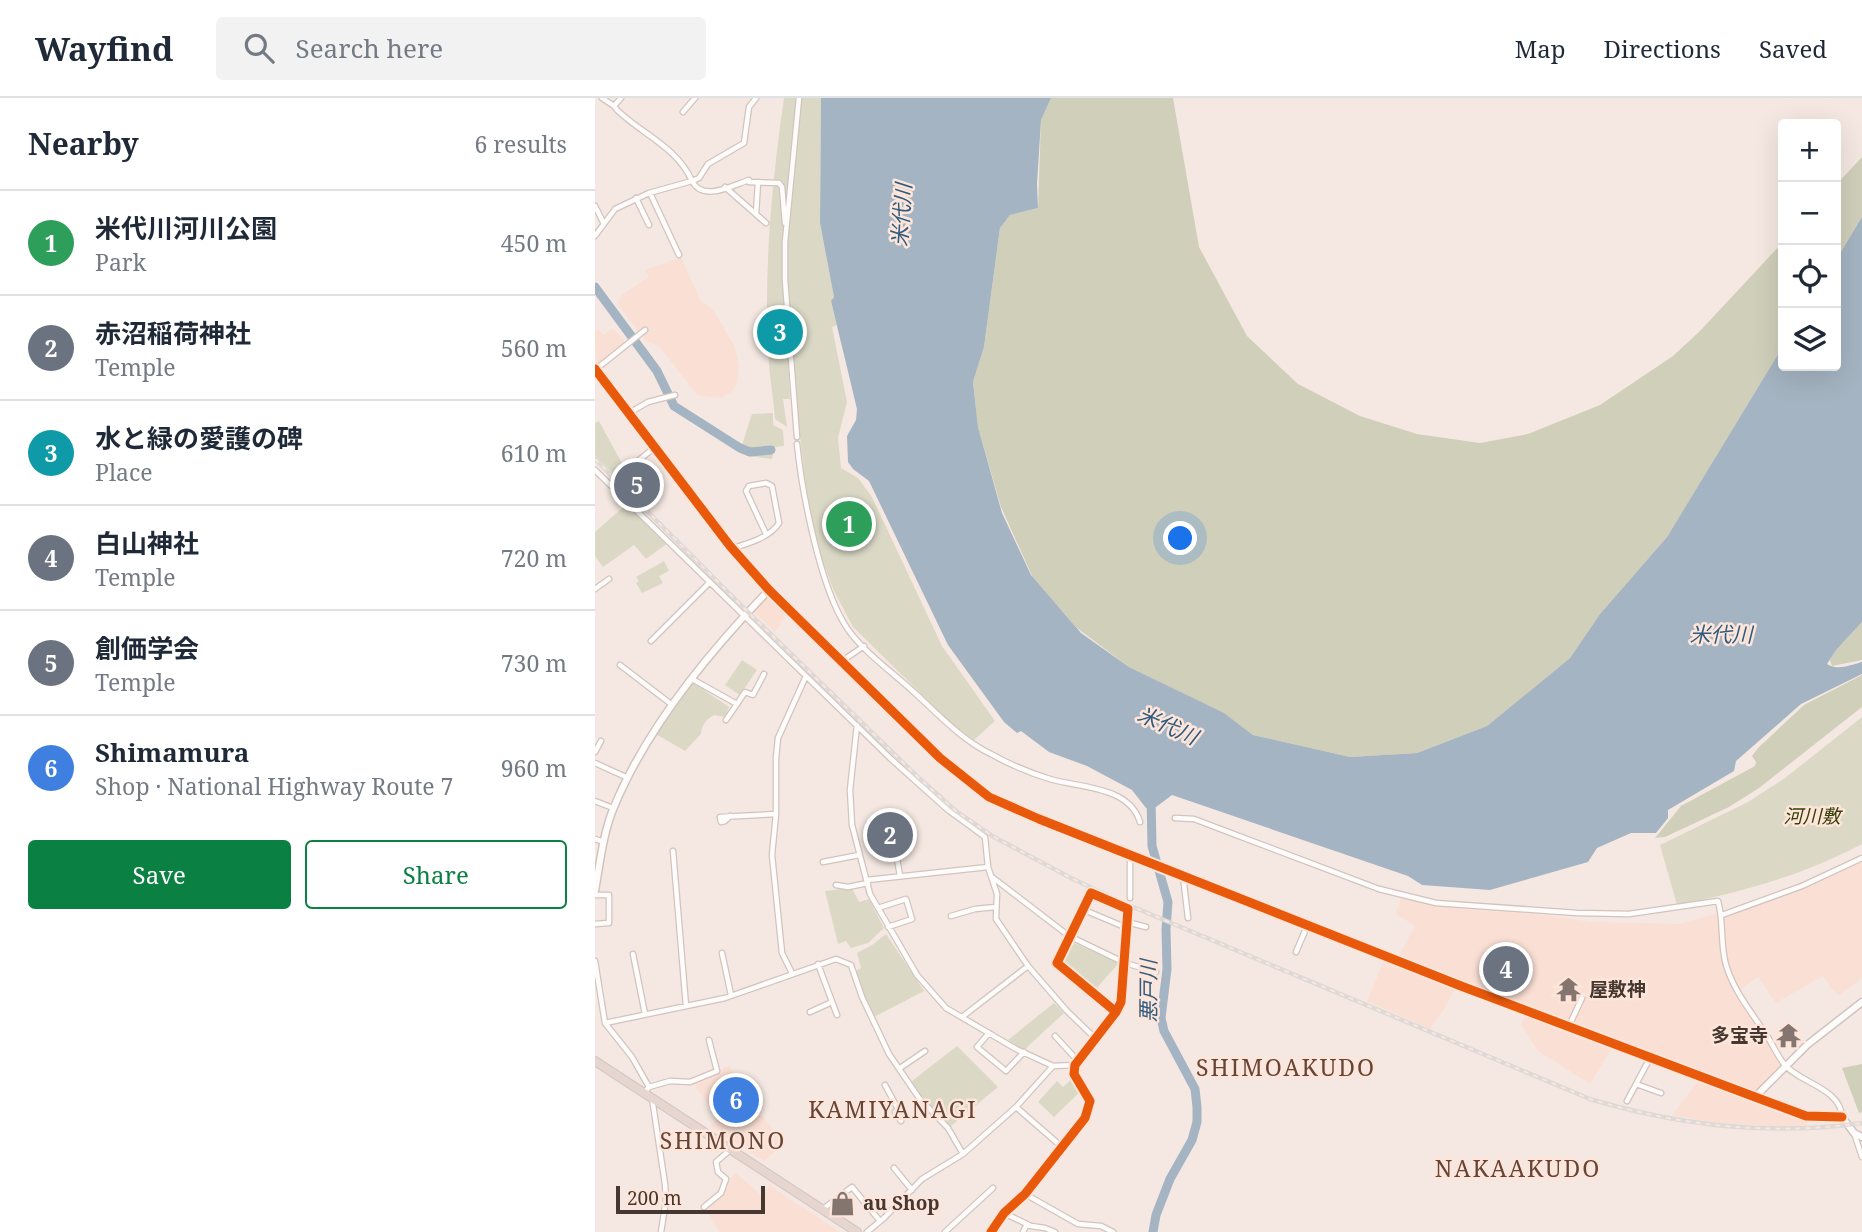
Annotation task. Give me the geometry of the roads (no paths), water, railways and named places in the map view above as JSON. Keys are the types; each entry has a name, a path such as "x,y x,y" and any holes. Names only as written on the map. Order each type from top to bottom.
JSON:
{"highway":[{"path":"595,1061 648,1093 857,1232"}],"street":[{"path":"602,98 675,153 683,162 696,188 702,192 747,181 779,183 782,187 783,218 786,226"},
{"path":"614,106 621,98"},
{"path":"683,112 695,98"},
{"path":"595,236 615,209 650,192 698,178 708,164 744,143 749,107 756,98"},
{"path":"797,437 785,280 786,226 799,98"},
{"path":"756,215 758,182"},
{"path":"725,187 766,223"},
{"path":"650,192 679,255"},
{"path":"636,198 649,225"},
{"path":"595,206 605,225"},
{"path":"645,330 595,369 732,549 769,590 940,758 989,797 1471,989 1755,1097 1806,1116 1842,1117"},
{"path":"629,414 648,402 675,395"},
{"path":"797,444 817,553 836,607 847,628 952,727 989,754 1048,779 1103,791 1120,798 1134,807 1140,822"},
{"path":"616,480 655,447"},
{"path":"595,470 921,787 985,838 988,867 997,894 996,919 1028,967 1096,1040"},
{"path":"732,549 766,534 777,528 779,523 772,486 766,483 749,486 746,491 766,534"},
{"path":"595,589 609,579"},
{"path":"651,641 710,582"},
{"path":"595,924 609,923 609,895 595,893 604,842 613,808 644,744 671,704 744,615 769,590"},
{"path":"842,661 864,646"},
{"path":"621,665 671,704"},
{"path":"726,720 745,692 753,695 764,674"},
{"path":"792,973 785,963 780,939 772,855 776,814 776,758 778,738 806,676"},
{"path":"692,679 737,704"},
{"path":"857,725 850,790 852,825 859,855 870,894 917,975 934,998 946,1008 1024,1052 1053,1066 1077,1063"},
{"path":"595,752 601,741"},
{"path":"595,763 628,778"},
{"path":"595,801 613,808"},
{"path":"730,816 776,814"},
{"path":"1175,818 1194,819 1380,889 1436,903 1629,914 1717,901 1722,915 1721,934 1726,965 1733,982 1786,1066 1839,1104 1842,1117 1854,1133 1862,1157"},
{"path":"595,839 604,842"},
{"path":"673,851 686,1006"},
{"path":"896,853 900,876"},
{"path":"823,862 859,855"},
{"path":"1130,898 1132,856"},
{"path":"1722,915 1802,886 1862,858"},
{"path":"836,885 848,887 900,876 988,867"},
{"path":"1183,875 1188,918"},
{"path":"991,876 1069,936 1125,963 1156,972"},
{"path":"991,1232 1004,1213 1025,1194 1090,1109 1090,1101 1074,1073 1077,1063 1096,1040 1116,1012 1121,1002 1128,909 1091,893 1057,963 1116,1012"},
{"path":"878,908 906,899 912,919 888,927"},
{"path":"951,916 975,909 996,907"},
{"path":"1082,909 1127,925 1146,927"},
{"path":"1296,952 1308,924"},
{"path":"722,953 731,995"},
{"path":"633,954 645,1014"},
{"path":"605,1023 731,995 836,959 851,965 866,1007 889,1054 919,1098 948,1128 963,1154"},
{"path":"595,961 605,1023 632,1057 648,1093 665,1184 661,1232"},
{"path":"818,964 837,1015"},
{"path":"963,1017 1028,967"},
{"path":"1569,1026 1582,999"},
{"path":"810,1012 832,1002"},
{"path":"1755,1097 1807,1045 1862,1002"},
{"path":"989,1032 977,1047 1006,1071 1024,1052"},
{"path":"1055,1036 1077,1063"},
{"path":"648,1093 670,1081 690,1082 716,1071 709,1040"},
{"path":"899,1068 925,1051"},
{"path":"1627,1101 1651,1057"},
{"path":"867,1232 922,1179 963,1154 1016,1107 1053,1066"},
{"path":"1636,1084 1661,1093"},
{"path":"885,1085 898,1109 895,1112 901,1121"},
{"path":"1016,1107 1062,1147"},
{"path":"1854,1133 1862,1137"},
{"path":"704,1207 721,1193 726,1179 718,1172 716,1162 731,1149"},
{"path":"894,1168 912,1190"},
{"path":"822,1209 852,1187 880,1221"},
{"path":"945,1232 993,1188"},
{"path":"1025,1194 1078,1224 1101,1226 1113,1232"},
{"path":"1004,1213 1027,1224 1055,1232"},
{"path":"1023,1232 1027,1224"}],"water":[{"name":"米代川","path":"821,98 1051,98 1041,120 1038,208 1010,215 1000,228 984,347 973,382 978,427 1002,513 1031,575 1081,633 1129,667 1224,713 1253,735 1350,757 1417,753 1487,726 1570,658 1600,614 1667,537 1778,354 1778,371 1841,371 1841,252 1862,217 1862,622 1827,664 1840,667 1862,662 1862,674 1801,704 1736,761 1734,771 1668,810 1668,818 1656,833 1631,833 1597,848 1588,862 1490,890 1422,885 1408,876 1172,795 1156,807 1146,808 1132,790 1087,766 1049,752 1021,731 1017,733 1004,722 948,645 869,481 848,462 847,436 856,420 857,409 831,301 834,297 820,223"}],"waterway":[{"path":"595,287 657,371 674,406 740,448 750,452 771,450"},
{"name":"悪戸川","path":"1151,796 1152,846 1168,902 1167,969 1161,1018 1164,1031 1195,1089 1197,1107 1197,1122 1192,1140 1170,1179 1156,1215 1153,1232"}],"railway":[{"path":"595,459 751,615 956,811 994,837 1073,879 1126,904 1590,1099 1657,1116 1725,1126 1793,1129 1862,1123"}],"place":[{"name":"水と緑の愛護の碑","path":"780,332"},
{"name":"創価学会","path":"637,485"},
{"name":"米代川河川公園","path":"849,524"},
{"name":"赤沼稲荷神社","path":"890,835"},
{"name":"白山神社","path":"1506,969"},
{"name":"屋敷神","path":"1569,989"},
{"name":"多宝寺","path":"1788,1035"},
{"name":"Shimamura","path":"736,1100"},
{"name":"au Shop","path":"843,1203"}],"district":[{"name":"SHIMOAKUDO","path":"1286,1067"},
{"name":"KAMIYANAGI","path":"893,1109"},
{"name":"SHIMONO","path":"723,1140"},
{"name":"NAKAAKUDO","path":"1518,1168"}],"park label":[{"name":"河川敷","path":"1812,816"}]}
